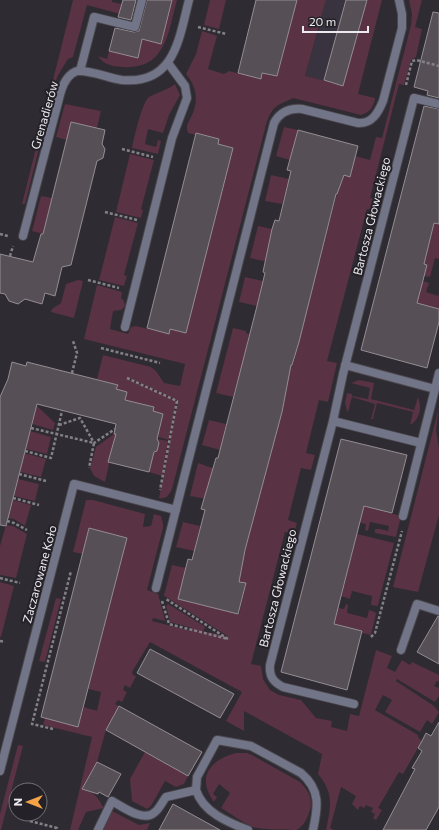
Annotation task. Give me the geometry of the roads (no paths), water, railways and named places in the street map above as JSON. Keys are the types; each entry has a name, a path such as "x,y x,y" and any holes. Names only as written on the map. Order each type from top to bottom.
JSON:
{"street":[{"path":"142,0 135,27 94,17 80,71 122,80 140,80 153,74 168,63 177,48 189,0"},
{"path":"156,588 274,123 284,111 293,109 302,109 358,123 366,122 373,118 379,111 383,101 402,28 402,14 399,0"},
{"path":"125,327 172,138 187,98 185,86 168,63"},
{"name":"Grenadierów","path":"23,236 61,91 67,78 74,72 80,71"},
{"name":"Bartosza Głowackiego","path":"354,704 283,687 275,682 270,670 333,421 345,364 414,98 439,104"},
{"path":"345,364 435,388"},
{"path":"403,516 439,373"},
{"path":"333,421 421,443"},
{"name":"Zaczarowane Koło","path":"0,771 74,484 176,510"},
{"path":"400,650 417,604 439,611"},
{"path":"248,830 236,826 209,810 201,801 196,790 197,777 217,740 251,746 302,773 309,781 315,792 317,803 313,830"},
{"path":"98,830 112,801 139,815 146,816 154,813 166,797 196,790"}]}
